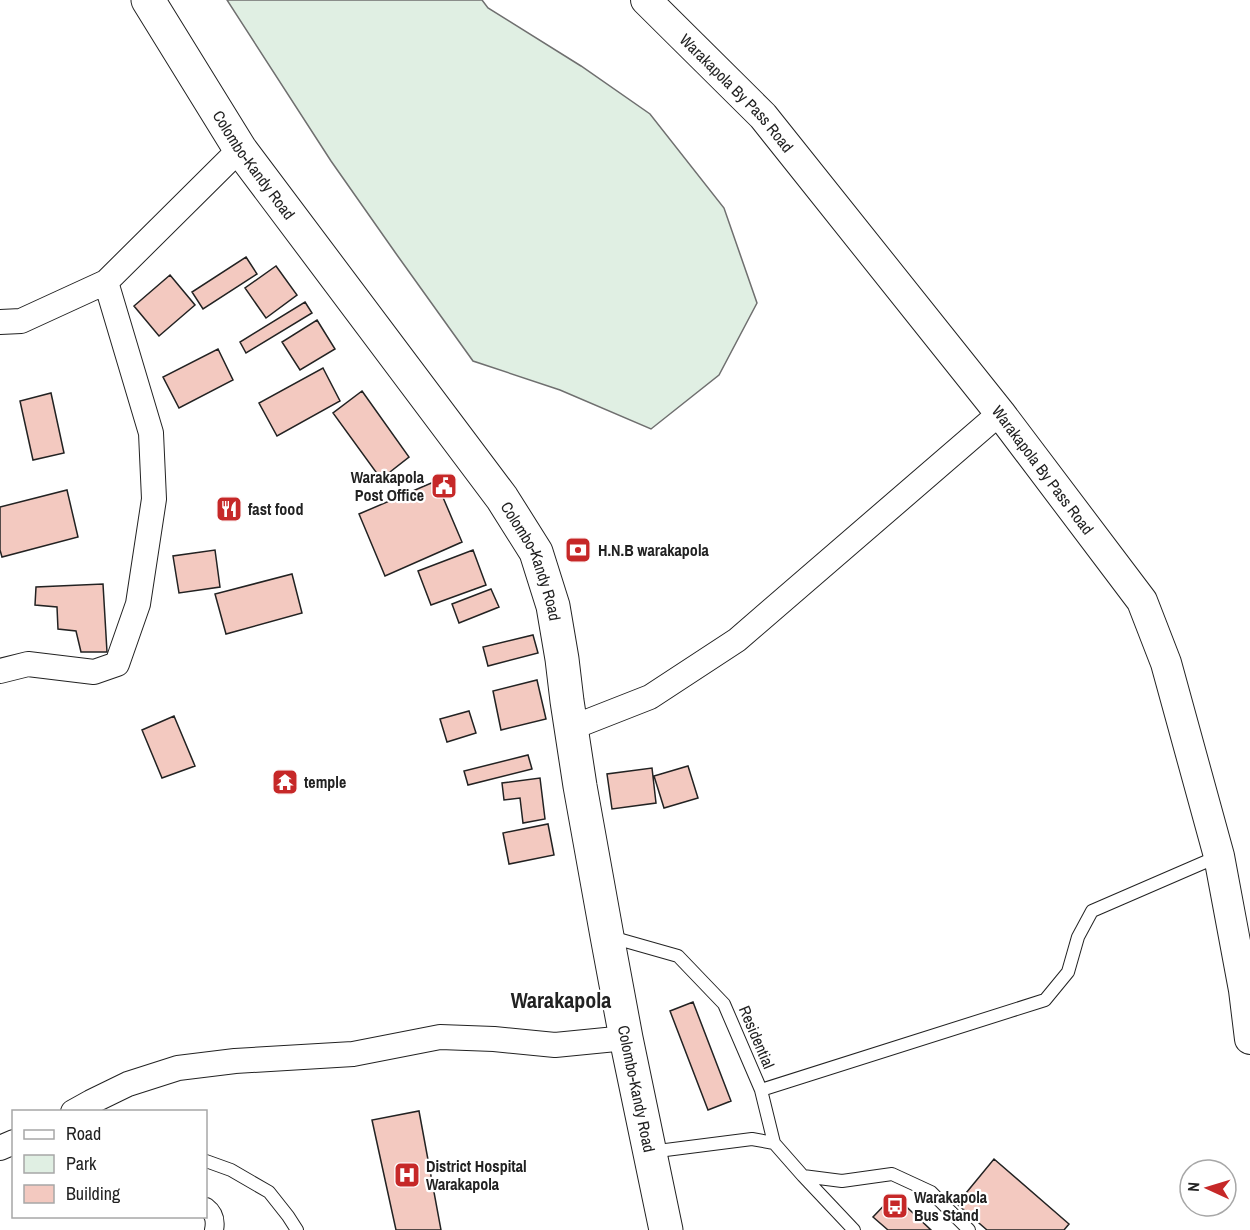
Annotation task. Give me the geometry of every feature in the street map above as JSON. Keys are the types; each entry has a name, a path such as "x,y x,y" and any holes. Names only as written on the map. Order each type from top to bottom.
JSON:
{"highway":[{"name":"Colombo-Kandy Road","path":"148,0 240,149 502,498 536,552 553,606 571,728 607,936 666,1230"}],"street":[{"name":"Warakapola By Pass Road","path":"646,0 764,116 1000,413 1142,601 1167,663 1219,856 1244,990 1250,1039"},
{"path":"0,322 21,321 106,282 240,149"},
{"path":"0,671 28,664 94,672 117,664 138,604 154,499 151,433 106,282"},
{"path":"571,728 650,697 737,640 1000,413"},
{"path":"77,1110 128,1084 178,1068 224,1062 353,1054 440,1037 555,1045 626,1038"},
{"path":"207,1208 212,1212 215,1221 214,1230"}],"lane":[{"path":"761,1090 1045,1000 1068,972 1078,937 1092,911 1219,856"},
{"name":"Residential","path":"607,936 678,956 724,1004 761,1090 774,1143 854,1230"},
{"path":"649,1152 752,1139 774,1143"},
{"path":"207,1161 231,1170 269,1192 297,1230"},
{"path":"803,1176 842,1181 892,1174 931,1192 969,1230"}],"green space":[{"path":"227,0 482,0 488,8 581,66 650,114 724,208 757,303 719,375 651,429 560,390 473,361 331,161"}],"building":[{"path":"246,257 257,274 203,309 192,292"},
{"path":"276,266 297,295 266,318 245,288"},
{"path":"170,275 195,305 159,336 134,306"},
{"path":"305,302 312,313 246,353 240,342"},
{"path":"317,320 335,349 300,370 282,342"},
{"path":"218,349 233,380 179,408 163,377"},
{"path":"323,368 340,401 277,436 259,403"},
{"path":"362,391 409,457 381,479 333,413"},
{"path":"51,393 64,453 33,460 20,401"},
{"path":"436,481 462,542 385,576 359,514"},
{"path":"67,490 78,537 2,557 0,507"},
{"path":"215,550 220,587 179,593 173,556"},
{"path":"473,550 486,585 431,605 418,571"},
{"path":"292,574 302,613 226,634 215,594"},
{"path":"103,584 107,652 81,652 76,631 58,629 57,607 35,605 36,587"},
{"path":"491,589 499,607 459,623 452,604"},
{"path":"533,635 538,653 488,666 483,647"},
{"path":"537,680 546,719 501,730 493,691"},
{"path":"469,711 476,733 447,742 440,719"},
{"path":"174,716 195,766 162,778 142,730"},
{"path":"528,755 532,769 468,785 464,771"},
{"path":"688,766 698,798 664,808 654,776"},
{"path":"652,768 656,803 612,809 607,774"},
{"path":"540,778 545,819 523,823 520,798 504,800 502,783"},
{"path":"548,824 554,855 509,864 503,833"},
{"path":"693,1002 731,1101 708,1110 670,1011"},
{"name":"District Hospital Warakapola","path":"419,1111 441,1230 396,1230 372,1120"},
{"path":"994,1159 1069,1224 1064,1230 987,1230 957,1204"},
{"name":"Warakapola Bus Stand","path":"894,1195 931,1230 888,1230 873,1217"}],"place":[{"name":"Warakapola Post Office","path":"444,486"},
{"name":"fast food","path":"229,509"},
{"name":"H.N.B warakapola","path":"578,550"},
{"name":"temple","path":"285,782"},
{"name":"District Hospital Warakapola","path":"407,1175"},
{"name":"Warakapola Bus Stand","path":"895,1206"}],"district":[{"name":"Warakapola","path":"561,1000"}]}
